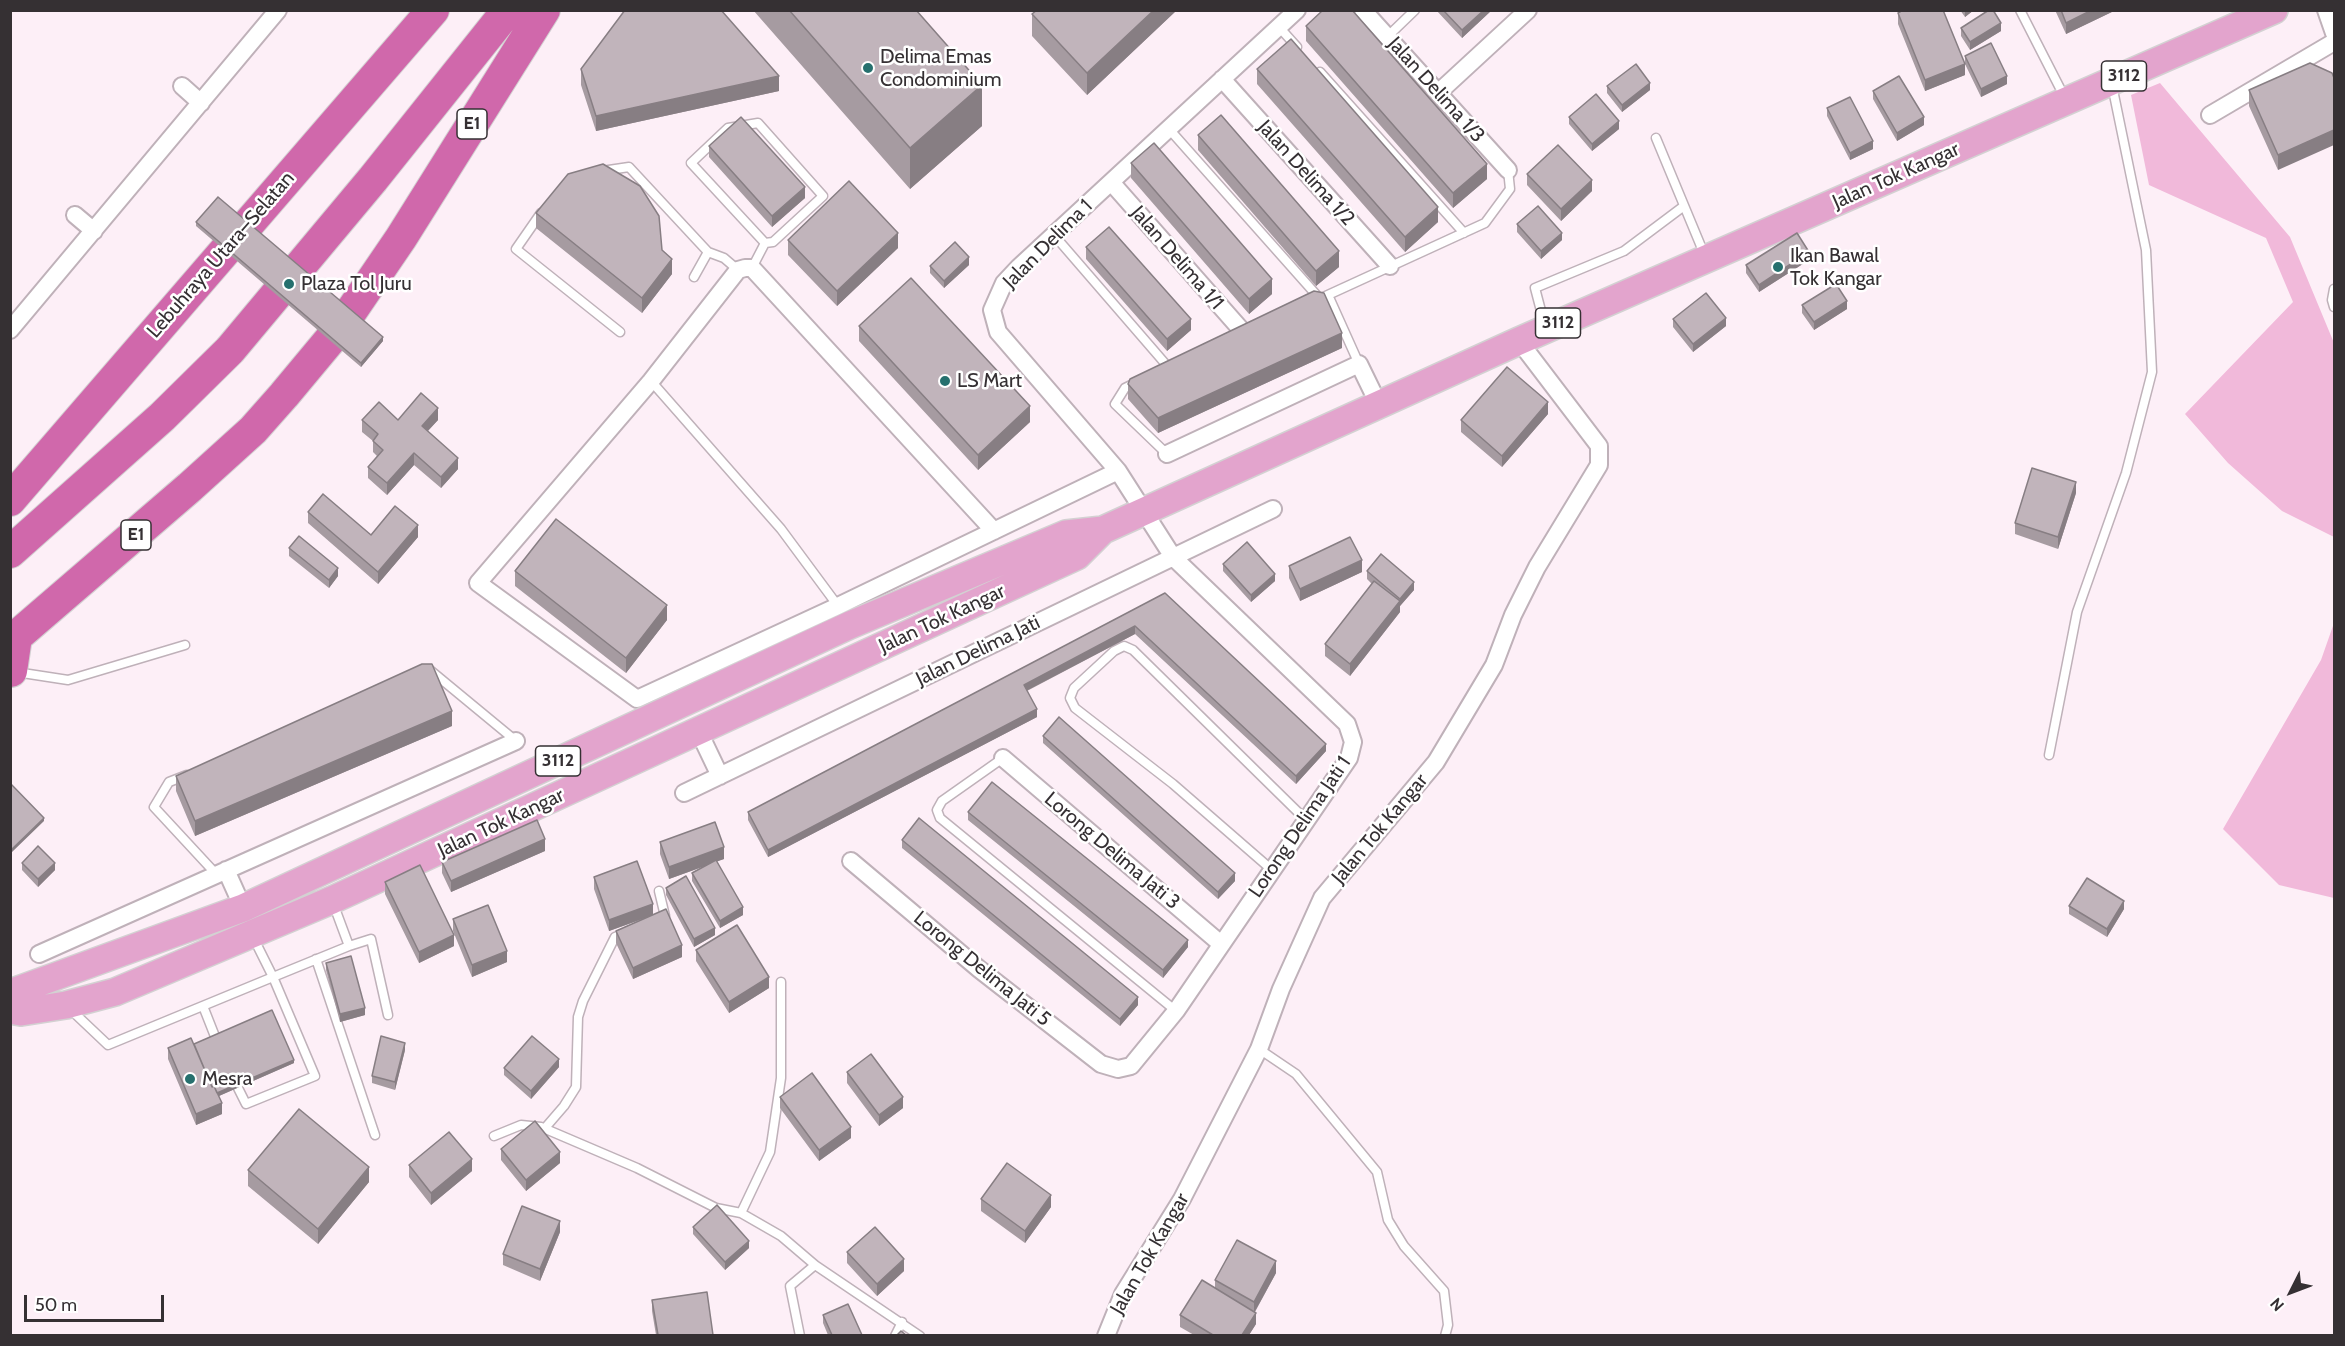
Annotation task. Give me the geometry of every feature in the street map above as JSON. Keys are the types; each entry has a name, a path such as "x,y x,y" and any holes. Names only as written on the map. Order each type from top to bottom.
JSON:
{"highway":[{"name":"Lebuhraya Utara–Selatan","path":"10,500 433,10"},
{"path":"10,552 177,403 230,350 373,179 508,10"},
{"name":"E1","path":"13,639 254,430 291,387 339,329 395,247 544,10"},
{"path":"10,672 13,639"}],"main road":[{"name":"Jalan Tok Kangar","path":"10,993 243,908 844,616 1066,534 1103,530 1378,403 2274,10"},
{"name":"Jalan Tok Kangar","path":"10,1010 21,1012 66,1005 115,992 332,900 1077,556 1103,530"}],"street":[{"path":"10,330 278,10"},
{"name":"Jalan Delima 1","path":"1145,511 1118,471 998,332 992,310 1004,283 1297,10"},
{"name":"Jalan Delima 1/3","path":"1363,10 1508,170"},
{"path":"1438,93 1528,10"},
{"path":"2326,10 2334,33"},
{"path":"2210,115 2334,42"},
{"name":"Jalan Delima 1/2","path":"1222,79 1390,266"},
{"path":"182,86 201,103"},
{"name":"Jalan Delima 1/1","path":"1111,182 1244,333"},
{"path":"75,215 94,231"},
{"path":"994,531 745,269 478,583 637,699 844,616 994,531 1118,471"},
{"name":"Jalan Tok Kangar","path":"1106,1335 1123,1294 1182,1199 1259,1049 1281,989 1322,898 1436,762 1494,665 1513,615 1537,567 1599,465 1599,446 1519,341"},
{"path":"1167,454 1359,364 1378,403"},
{"name":"Jalan Delima Jati","path":"684,793 1273,509"},
{"name":"Lorong Delima Jati 1","path":"1118,1070 1131,1066 1176,1011 1348,758 1353,742 1347,724 1173,557 1145,511"},
{"path":"699,732 720,776"},
{"path":"39,954 516,741"},
{"name":"Lorong Delima Jati 3","path":"1003,758 1221,944"},
{"name":"Lorong Delima Jati 5","path":"851,861 979,969 1101,1064 1118,1070"},
{"path":"221,872 243,908"}],"lane":[{"path":"1387,37 1415,10"},
{"path":"2020,10 2066,101"},
{"path":"1279,27 1302,52"},
{"path":"1310,61 1464,233"},
{"path":"2049,755 2077,612 2126,473 2152,372 2146,250 2111,82"},
{"path":"595,172 629,167 708,252 745,269 765,243 772,242 824,196 758,123 728,128 691,163 765,243"},
{"path":"1169,129 1324,297 1359,364"},
{"path":"1656,138 1707,259"},
{"path":"1309,304 1485,223 1510,189 1508,170"},
{"path":"546,206 516,249 620,332"},
{"path":"1545,329 1535,288 1624,251 1684,206"},
{"path":"1054,235 1169,368"},
{"path":"694,277 708,252"},
{"path":"2334,289 2332,300 2334,307"},
{"path":"1160,372 1180,363"},
{"path":"1142,380 1125,388 1115,404 1167,454"},
{"path":"651,381 781,529 844,616"},
{"path":"10,672 68,680 185,645"},
{"path":"1272,870 1173,784 1075,708 1070,699 1074,688 1114,651 1124,646 1133,650 1305,819"},
{"path":"419,674 430,670 516,741"},
{"path":"1003,758 942,801 937,810 940,818 1176,1011"},
{"path":"190,773 169,782 154,807 221,872"},
{"path":"654,920 665,916 659,891"},
{"path":"332,900 349,946"},
{"path":"545,1128 576,1088 578,1017 584,1001 615,937 633,929"},
{"path":"238,1088 246,1104 315,1076 273,977 252,935"},
{"path":"66,1005 108,1046 316,959 371,939 388,1015"},
{"path":"316,959 375,1135"},
{"path":"741,1213 770,1152 781,1078 781,982"},
{"path":"203,1006 216,1039"},
{"path":"1259,1049 1296,1074 1377,1172 1388,1220 1404,1245 1444,1291 1448,1325 1445,1335"},
{"path":"494,1136 521,1125 545,1128 637,1168 716,1208 741,1213 781,1236 815,1265 920,1335"},
{"path":"800,1335 790,1286 815,1265"},
{"path":"895,1335 902,1322"}],"shaded area":[{"path":"2160,83 2290,237 2334,343 2334,537 2282,511 2228,463 2185,414 2293,302 2266,238 2149,185 2131,95"},
{"path":"2334,623 2334,898 2279,885 2223,829 2321,660"}],"building":[{"path":"625,10 721,10 779,76 596,116 581,69"},
{"path":"789,10 916,10 982,85 910,148"},
{"path":"1037,10 1154,10 1087,73 1032,14"},
{"path":"1323,10 1352,10 1487,164 1453,193 1306,26"},
{"path":"1443,10 1484,10 1462,30"},
{"path":"1903,10 1943,10 1965,64 1925,80 1898,13"},
{"path":"1989,10 1993,10 2001,23 1970,42 1961,28"},
{"path":"2061,10 2092,10 2066,23"},
{"path":"1291,39 1438,207 1405,237 1257,69"},
{"path":"1991,43 2007,76 1981,89 1965,56"},
{"path":"2310,63 2332,73 2334,78 2334,130 2278,155 2249,90"},
{"path":"1636,64 1650,83 1622,105 1607,86"},
{"path":"1899,76 1924,117 1897,133 1873,91"},
{"path":"1596,94 1619,121 1592,144 1569,117"},
{"path":"1850,97 1873,141 1850,153 1827,108"},
{"path":"1221,115 1339,251 1316,271 1198,135"},
{"path":"741,117 805,187 772,216 709,146"},
{"path":"1154,143 1272,279 1249,299 1131,163"},
{"path":"1558,145 1592,180 1561,209 1527,174"},
{"path":"603,164 640,186 659,216 662,250 672,259 642,298 536,213 568,174"},
{"path":"849,181 898,233 837,291 788,240"},
{"name":"Plaza Tol Juru","path":"218,197 383,337 361,363 196,222"},
{"path":"1538,206 1562,233 1541,251 1517,224"},
{"path":"1109,227 1191,319 1167,339 1086,247"},
{"name":"Ikan Bawal Tok Kangar","path":"1797,233 1809,252 1759,285 1746,265"},
{"path":"955,242 969,257 944,281 930,266"},
{"name":"LS Mart","path":"911,278 1030,406 978,455 859,326"},
{"path":"1836,284 1847,301 1814,322 1802,305"},
{"path":"1314,291 1324,293 1342,333 1158,418 1128,384 1130,379"},
{"path":"1706,293 1726,318 1693,344 1673,319"},
{"path":"1507,367 1548,402 1502,456 1461,420"},
{"path":"421,393 438,408 422,426 458,458 441,477 414,453 387,483 368,467 383,450 373,441 378,434 362,420 379,402 398,420"},
{"path":"2032,468 2076,482 2058,537 2015,523"},
{"path":"323,494 371,535 395,506 418,525 378,572 308,512"},
{"path":"556,519 667,605 626,658 515,571"},
{"path":"299,536 338,568 329,580 289,548"},
{"path":"1350,537 1362,560 1300,589 1289,566"},
{"path":"1247,542 1275,574 1251,595 1223,564"},
{"path":"1381,554 1414,582 1400,599 1367,571"},
{"path":"1374,581 1400,601 1350,664 1325,644"},
{"path":"1165,593 1326,744 1296,776 1135,626 1024,685 1037,709 768,850 748,812"},
{"path":"422,664 432,664 452,711 195,821 176,776"},
{"path":"1059,717 1235,873 1218,892 1043,736"},
{"path":"992,782 1188,940 1163,970 968,812"},
{"path":"10,783 44,818 10,851"},
{"path":"919,818 1138,997 1120,1019 902,840"},
{"path":"537,820 545,839 451,881 442,862"},
{"path":"715,822 724,847 669,867 660,842"},
{"path":"38,846 55,863 38,879 22,863"},
{"path":"716,860 743,907 720,921 692,873"},
{"path":"637,861 653,904 609,920 594,877"},
{"path":"420,865 454,935 419,952 385,882"},
{"path":"686,876 715,928 694,939 666,888"},
{"path":"2087,878 2124,901 2107,929 2069,906"},
{"path":"488,905 507,951 472,965 453,919"},
{"path":"666,909 682,945 633,968 616,931"},
{"path":"737,925 769,977 729,1002 696,950"},
{"path":"351,956 365,1008 340,1014 326,963"},
{"path":"272,1010 294,1060 217,1093 214,1086 212,1087 194,1044"},
{"path":"381,1036 405,1043 395,1082 372,1076"},
{"path":"532,1036 559,1059 531,1091 504,1068"},
{"name":"Mesra","path":"191,1038 212,1087 214,1086 222,1103 196,1114 168,1048"},
{"path":"871,1054 903,1097 879,1115 847,1072"},
{"path":"812,1073 851,1127 819,1150 780,1097"},
{"path":"299,1109 369,1167 318,1229 248,1170"},
{"path":"535,1121 560,1152 526,1180 501,1149"},
{"path":"449,1132 472,1159 431,1193 409,1165"},
{"path":"1007,1163 1051,1195 1025,1231 981,1199"},
{"path":"717,1205 749,1241 725,1262 693,1227"},
{"path":"522,1206 560,1221 540,1269 503,1254"},
{"path":"875,1227 904,1259 877,1284 847,1252"},
{"path":"1237,1240 1276,1261 1254,1302 1215,1280"},
{"path":"1202,1280 1256,1313 1242,1335 1213,1335 1180,1315"},
{"path":"707,1292 713,1335 658,1335 652,1300"},
{"path":"848,1304 862,1335 832,1335 823,1315"}],"place":[{"name":"Delima Emas Condominium","path":"868,68"},
{"name":"Ikan Bawal Tok Kangar","path":"1778,267"},
{"name":"Plaza Tol Juru","path":"289,284"},
{"name":"LS Mart","path":"945,381"},
{"name":"Mesra","path":"190,1079"}]}
